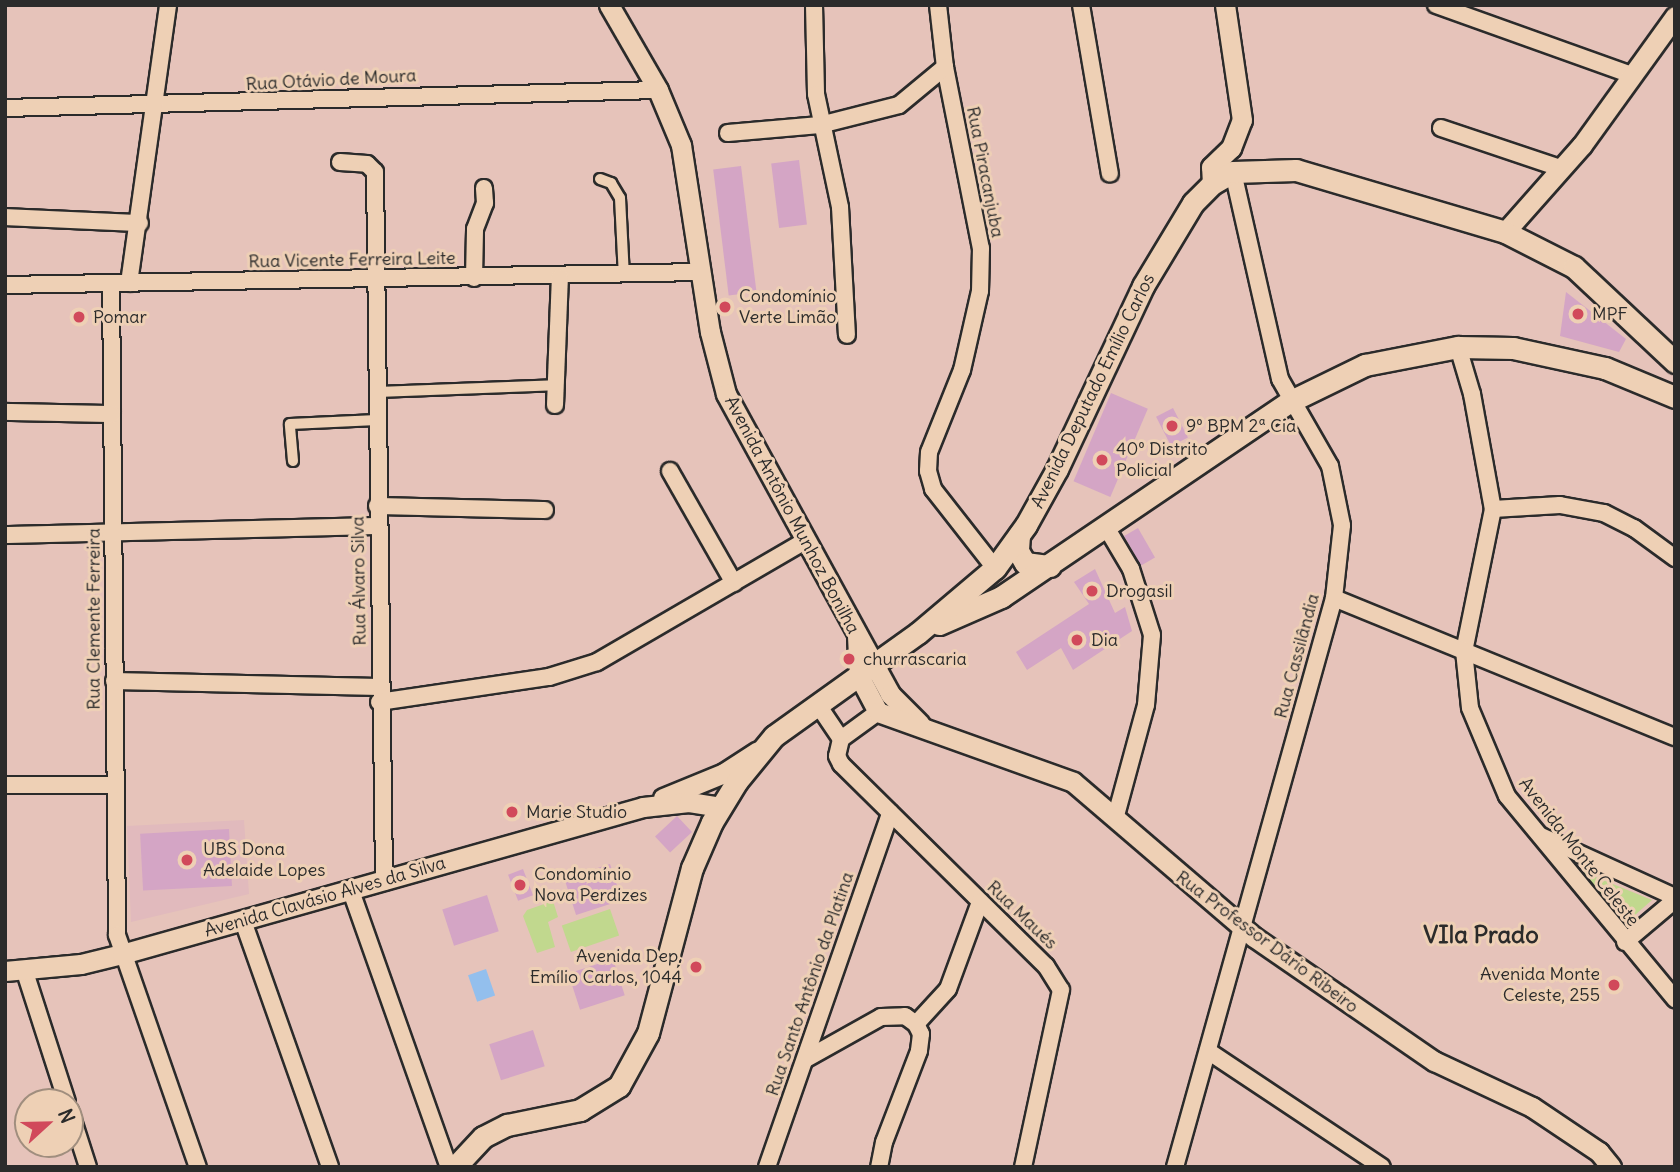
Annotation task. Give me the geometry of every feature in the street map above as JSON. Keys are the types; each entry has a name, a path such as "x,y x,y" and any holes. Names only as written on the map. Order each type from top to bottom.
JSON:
{"main road":[{"name":"Avenida Deputado Emílio Carlos","path":"455,1167 483,1137 507,1125 580,1110 619,1086 648,1032 692,868 721,807 758,751 918,633 995,568 1019,535 1057,469 1143,286 1193,203 1212,184 1233,172 1296,170 1505,232 1574,267 1673,361"},
{"path":"918,633 1001,597 1289,402 1365,365 1458,347 1544,353 1605,368 1665,393 1673,361"},
{"path":"1019,535 1018,551 1025,563 1050,566"}],"street":[{"path":"129,283 140,223 168,5"},
{"name":"Avenida Antônio Munhoz Bonilha","path":"609,5 658,90 689,177 700,272 726,394 857,636 867,671"},
{"path":"814,5 820,125 840,207 847,335"},
{"name":"Rua Piracanjuba","path":"938,5 945,67 981,248 980,291 962,370 929,452 928,471 933,489 995,568"},
{"path":"1081,5 1110,174"},
{"path":"1212,184 1211,167 1231,148 1242,120 1226,5"},
{"path":"1436,5 1632,75"},
{"path":"1505,232 1560,168 1675,16"},
{"path":"728,133 820,125 900,105 945,67"},
{"name":"Rua Otávio de Moura","path":"5,108 154,107 432,94 658,90"},
{"path":"1441,128 1560,168"},
{"name":"Rua Álvaro Silva","path":"341,162 367,164 375,172 373,279 384,882"},
{"name":"Rua Cassilândia","path":"1175,1167 1334,598 1342,525 1339,497 1318,440 1289,402 1280,379 1233,172"},
{"path":"600,179 611,183 620,198 624,276"},
{"path":"474,278 474,229 485,203 484,188"},
{"path":"6,217 140,223"},
{"name":"Rua Vicente Ferreira Leite","path":"5,285 624,276 700,272"},
{"path":"555,405 560,277"},
{"name":"Rua Clemente Ferreira","path":"111,283 116,912 122,954 198,1167"},
{"name":"Avenida Monte Celeste","path":"1458,347 1472,394 1493,509 1464,651 1463,681 1486,753 1507,796 1536,834 1675,999"},
{"path":"376,393 556,385"},
{"path":"7,412 112,414"},
{"path":"293,461 290,424 376,420"},
{"path":"670,471 734,583"},
{"path":"1493,509 1560,505 1604,513 1634,528 1675,558"},
{"path":"377,506 545,510"},
{"path":"5,535 113,535 377,526"},
{"path":"1106,527 1131,569 1152,635 1146,705 1115,819"},
{"path":"114,681 379,695 549,677 597,662 805,541"},
{"path":"1334,598 1675,737"},
{"path":"841,739 878,712 867,671"},
{"name":"Rua Professor Dário Ribeiro","path":"867,671 921,725"},
{"name":"Rua Maués","path":"818,705 841,739 836,755 841,764 1053,973 1060,990 1023,1167"},
{"name":"Rua Professor Dário Ribeiro","path":"878,712 921,725 1073,782 1242,926 1434,1061 1532,1107 1599,1152 1612,1167"},
{"name":"Avenida Clavásio Alves da Silva","path":"14,970 81,964 122,954 643,807 724,773 758,751"},
{"path":"5,785 114,785"},
{"name":"Avenida Clavásio Alves da Silva","path":"643,807 689,802 721,807"},
{"name":"Rua Santo Antônio da Platina","path":"767,1167 890,813"},
{"path":"1536,834 1675,898 1625,942"},
{"path":"351,891 449,1167"},
{"path":"916,1024 948,989 980,902"},
{"path":"243,921 330,1167"},
{"path":"14,970 61,1088"},
{"path":"806,1059 881,1017 905,1016 916,1024 921,1034 919,1051 879,1167"},
{"path":"1208,1051 1382,1167"}],"shaded area":[{"name":"UBS Dona Adelaide Lopes","path":"244,820 249,894 131,922 127,826"}],"green space":[{"path":"1581,871 1652,900 1626,923"},
{"path":"553,901 558,917 548,922 555,947 537,953 523,916 527,910"},
{"path":"610,909 619,935 571,952 562,926"}],"water":[{"path":"486,969 495,995 477,1002 468,975"}],"building":[{"path":"799,160 807,225 779,228 771,163"},
{"path":"741,166 756,292 729,295 713,169"},
{"name":"MPF","path":"1566,292 1626,339 1619,352 1560,336"},
{"path":"1111,393 1148,409 1110,497 1073,481"},
{"name":"9º BPM 2ª Cia","path":"1173,408 1188,437 1171,446 1156,417"},
{"path":"1138,528 1155,557 1141,565 1124,536"},
{"name":"Dia","path":"1095,569 1115,613 1125,607 1132,631 1073,670 1061,648 1027,670 1016,652 1089,604 1074,582"},
{"path":"677,816 692,832 670,853 655,836"},
{"path":"229,829 232,886 143,891 140,834"},
{"path":"610,864 622,900 576,915 564,879"},
{"name":"Condomínio Nova Perdizes","path":"523,869 533,895 518,901 508,875"},
{"path":"487,895 499,931 454,946 442,910"},
{"path":"613,959 625,995 580,1010 568,974"},
{"path":"533,1030 545,1066 501,1080 489,1044"}],"place":[{"name":"Condomínio Verte Limão","path":"725,307"},
{"name":"MPF","path":"1578,314"},
{"name":"Pomar","path":"79,317"},
{"name":"9º BPM 2ª Cia","path":"1172,426"},
{"name":"40º Distrito Policial","path":"1102,460"},
{"name":"Drogasil","path":"1092,591"},
{"name":"Dia","path":"1077,640"},
{"name":"churrascaria","path":"849,659"},
{"name":"Marie Studio","path":"512,812"},
{"name":"UBS Dona Adelaide Lopes","path":"187,860"},
{"name":"Condomínio Nova Perdizes","path":"520,885"},
{"name":"Avenida Dep. Emílio Carlos, 1044","path":"696,967"},
{"name":"Avenida Monte Celeste, 255","path":"1614,985"}],"district":[{"name":"VIla Prado","path":"1481,935"}]}
